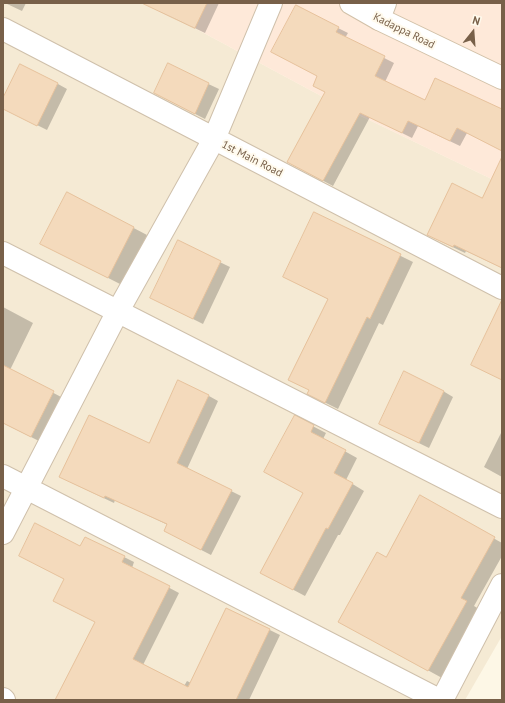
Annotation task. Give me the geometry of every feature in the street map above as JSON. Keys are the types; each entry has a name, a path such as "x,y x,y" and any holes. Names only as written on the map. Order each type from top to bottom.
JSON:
{"street":[{"path":"3,533 118,311 214,139 271,3"},
{"name":"Kadappa Road","path":"351,3 382,11 502,78"},
{"name":"1st Main Road","path":"3,30 502,288"},
{"path":"3,253 502,507"},
{"path":"3,476 441,700 502,585"}],"shaded area":[{"path":"3,3 148,3 338,105 502,184 502,636 465,700 3,700"},
{"path":"148,3 502,3 502,184 338,105"}],"building":[{"path":"142,3 207,3 195,28"},
{"path":"296,5 339,27 336,32 385,56 375,76 425,100 435,78 502,109 502,151 457,128 450,141 408,121 402,133 360,113 323,181 287,162 325,92 313,86 317,76 271,52"},
{"path":"168,63 209,83 195,114 154,93"},
{"path":"20,64 58,83 37,126 3,109 3,98"},
{"path":"502,157 502,268 454,245 453,247 427,235 452,183 482,198"},
{"path":"67,192 134,227 108,278 40,244"},
{"path":"314,212 401,254 370,319 367,317 325,403 307,394 309,390 288,380 328,299 283,277"},
{"path":"178,240 221,261 193,319 150,298"},
{"path":"502,300 502,380 471,365"},
{"path":"3,365 54,391 31,437 3,423"},
{"path":"404,371 444,391 419,443 379,424"},
{"path":"178,380 209,395 177,463 232,490 201,550 164,531 167,524 105,496 104,498 59,477 89,415 149,443"},
{"path":"295,415 314,425 311,432 346,450 334,473 353,483 328,529 326,528 293,590 260,573 303,493 264,472"},
{"path":"420,495 495,537 461,598 467,601 428,671 338,622 377,552 386,557"},
{"path":"35,523 80,546 85,537 125,556 122,562 170,586 133,659 188,687 226,608 270,629 236,700 55,700 95,622 53,601 64,579 19,556"}]}
